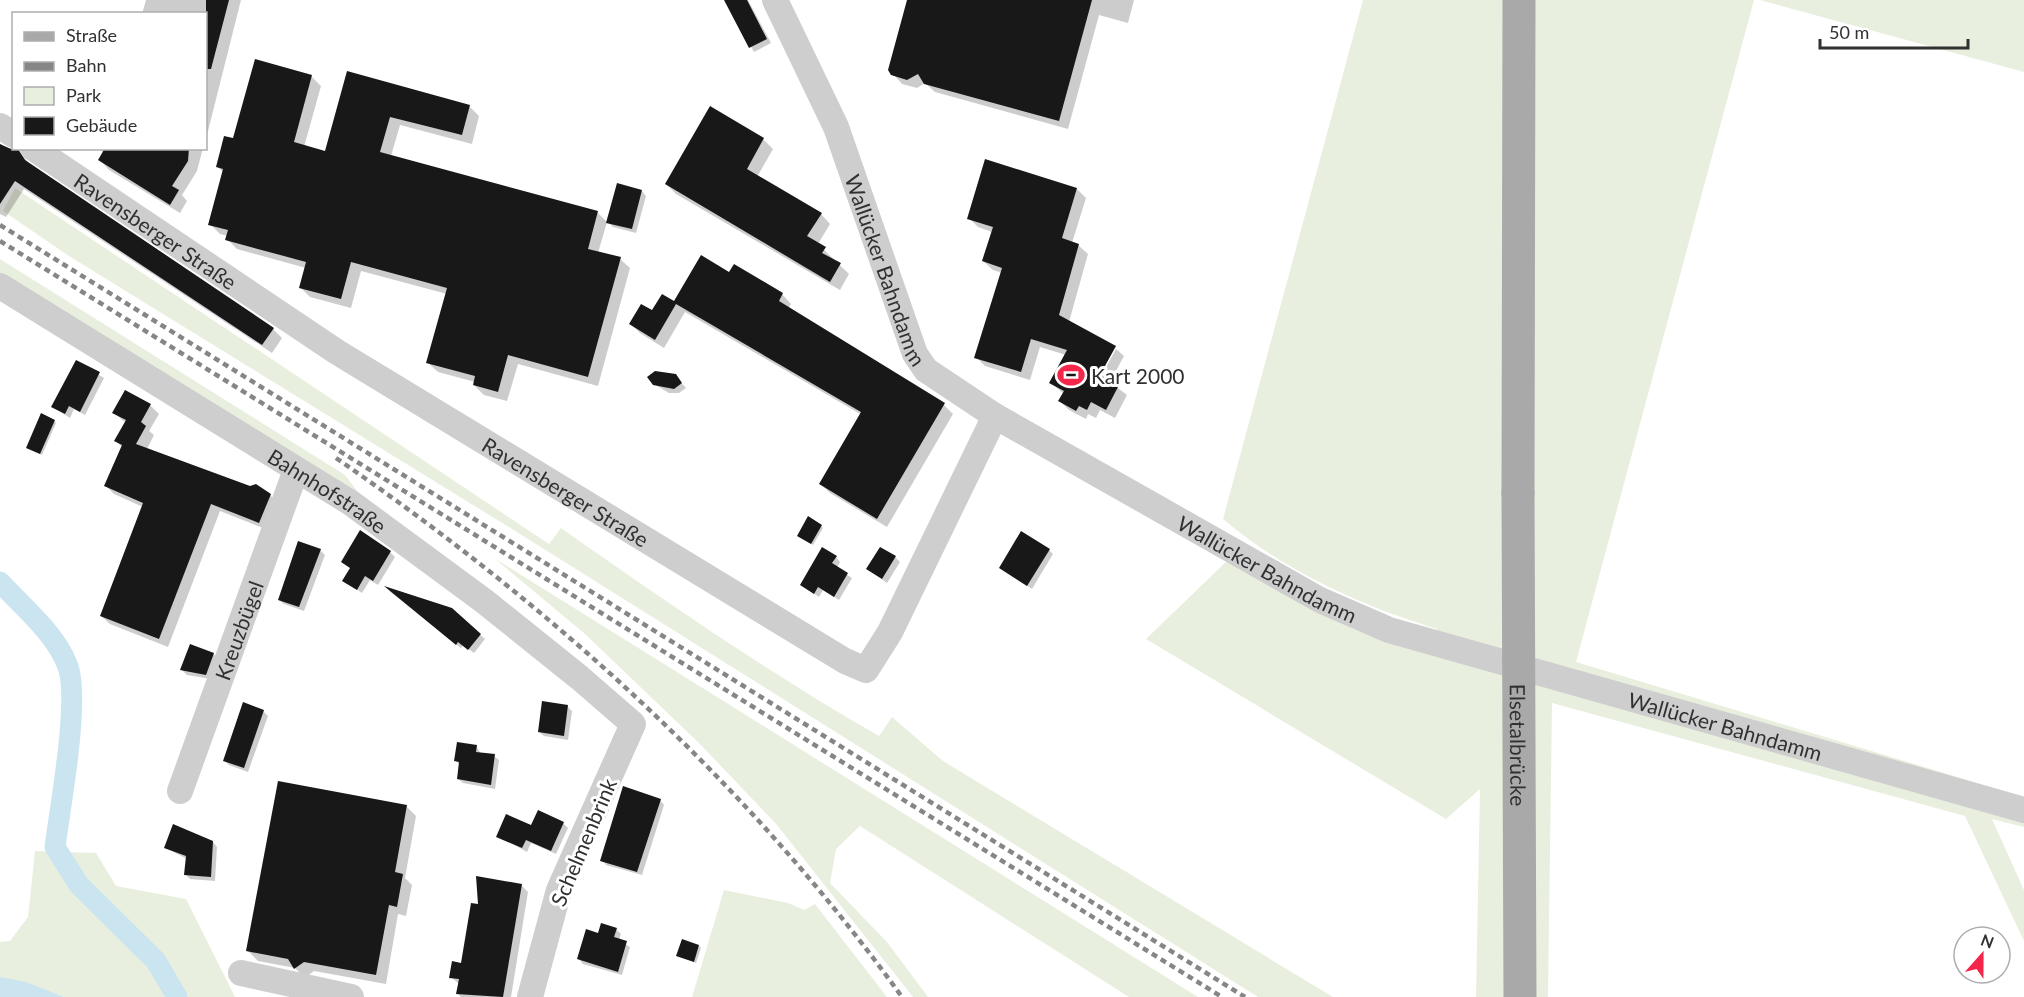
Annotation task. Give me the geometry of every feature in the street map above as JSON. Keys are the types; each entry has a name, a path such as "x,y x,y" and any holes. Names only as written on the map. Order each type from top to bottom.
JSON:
{"main road":[{"name":"Elsetalbrücke","path":"1519,0 1520,997"}],"street":[{"name":"Wallücker Bahndamm","path":"775,0 836,127 915,354 926,370 995,416 1320,600 1389,630 2024,810"},
{"name":"Ravensberger Straße","path":"36,150 337,352 845,661 866,670 890,632 995,416"},
{"name":"Bahnhofstraße","path":"0,286 296,470 401,539 484,601 633,724"},
{"name":"Kreuzbügel","path":"180,791 296,470"},
{"name":"Schelmenbrink","path":"530,997 559,890 633,724"},
{"path":"241,973 351,997"}],"green space":[{"path":"1363,0 1754,0 1576,662 2024,797 2024,827 1992,819 2024,890 2024,941 1965,816 1552,703 1548,997 1476,997 1480,789 1446,819 1146,639 1228,560 1355,630 1437,651 1437,629 1408,620 1324,585 1272,555 1223,519"},
{"path":"1760,0 2024,0 2024,72"},
{"path":"15,188 549,544 561,528 757,662 879,736 892,717 943,761 1333,997 1258,997 520,534 69,256 3,211"},
{"path":"0,259 345,475 370,508 0,276"},
{"path":"494,558 1198,997 1129,997 860,826 836,849 830,883 887,942 928,997 913,997 777,825 701,745 585,634"},
{"path":"35,851 96,853 116,886 186,899 235,997 64,997 0,977 0,942 10,941 28,917"},
{"path":"724,890 788,903 804,910 815,904 887,997 692,997"}],"water":[{"path":"0,977 26,982 64,997 0,997"}],"building":[{"path":"206,0 229,0 211,69 207,69"},
{"path":"724,0 747,0 767,39 749,48"},
{"path":"907,0 1092,0 1059,121 924,84 918,74 907,80 891,75 888,70"},
{"path":"255,59 312,75 294,142 325,151 347,71 470,105 462,135 390,117 380,152 598,211 588,249 621,257 588,377 508,355 498,392 473,385 475,376 426,363 447,288 351,262 341,299 299,288 306,262 225,240 228,230 208,225 223,169 216,167 224,136 233,138"},
{"path":"710,106 764,138 747,169 822,213 807,236 826,247 822,253 841,263 830,282 665,184"},
{"path":"0,144 12,150 19,150 25,160 274,328 262,345 15,181 0,204"},
{"path":"104,150 189,150 188,161 172,186 179,190 170,205 98,160"},
{"path":"985,159 1077,188 1062,238 1079,244 1059,315 1116,346 1100,375 1119,385 1106,410 1091,402 1087,410 1079,406 1076,411 1058,401 1064,391 1049,383 1067,350 1031,339 1021,372 974,358 1002,268 982,261 993,227 967,219"},
{"path":"617,183 642,190 632,229 606,223"},
{"path":"701,255 729,272 734,264 783,293 779,301 945,403 877,519 819,484 861,412 676,304 655,340 629,324 641,304 652,310 662,294 674,301"},
{"path":"76,360 100,372 80,412 69,406 65,414 51,407"},
{"path":"655,371 676,374 682,383 674,389 653,385 647,377"},
{"path":"125,390 151,404 141,422 146,426 136,444 250,486 256,484 271,494 259,523 211,504 159,639 100,616 143,503 104,486 122,445 114,441 126,420 112,413"},
{"path":"41,413 55,420 40,454 26,448"},
{"path":"808,516 822,525 811,544 797,536"},
{"path":"360,530 391,551 373,581 365,576 357,590 342,581 350,568 341,562"},
{"path":"1021,531 1050,549 1027,586 999,568"},
{"path":"298,541 321,549 299,607 278,600"},
{"path":"822,547 837,556 832,563 848,573 834,597 818,587 814,594 800,585"},
{"path":"880,547 896,556 882,579 866,569"},
{"path":"384,586 452,608 481,634 468,650 458,642 456,645"},
{"path":"190,644 214,653 206,675 180,670"},
{"path":"542,701 568,705 564,736 538,732"},
{"path":"243,702 264,710 244,768 223,761"},
{"path":"457,742 477,745 476,752 495,754 491,785 457,779 459,762 454,761"},
{"path":"278,781 407,805 395,872 403,874 397,907 389,905 376,975 304,962 294,969 288,959 246,951"},
{"path":"623,786 661,799 637,872 600,861"},
{"path":"538,810 564,822 551,851 526,840 522,848 496,837 506,814 531,825"},
{"path":"173,824 213,841 211,877 184,875 186,856 164,848"},
{"path":"476,876 522,884 503,997 456,994 459,979 449,978 452,961 461,963 471,903 478,904"},
{"path":"601,923 617,928 614,937 627,941 618,972 577,959 586,929 598,933"},
{"path":"682,939 699,945 694,962 676,956"}],"waterway":[{"path":"0,582 54,641 67,664 71,679 71,725 55,847 79,885 156,961 177,997"}],"railway":[{"path":"0,225 1245,997"},
{"path":"0,241 1222,997"},
{"path":"336,458 416,515 494,575 642,703 779,843 902,997"}],"place":[{"name":"Kart 2000","path":"1071,375"}]}
